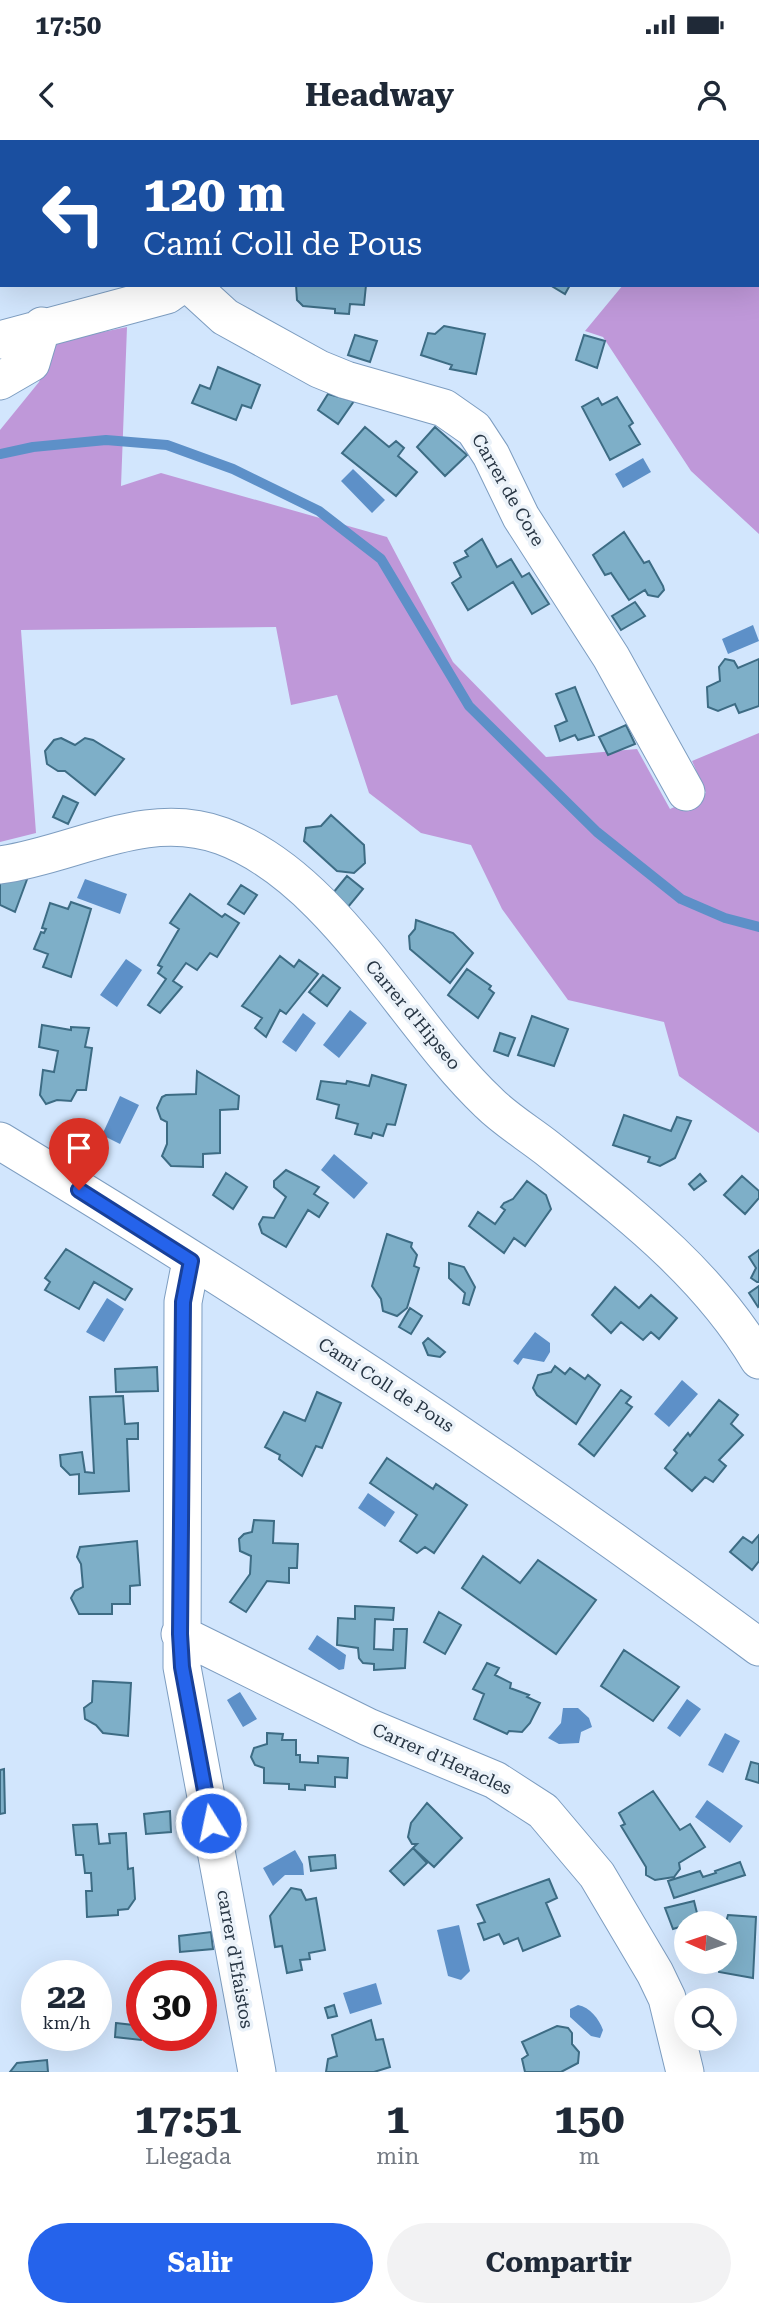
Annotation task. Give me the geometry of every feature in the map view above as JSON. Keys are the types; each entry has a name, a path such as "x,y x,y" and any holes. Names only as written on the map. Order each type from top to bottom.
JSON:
{"street":[{"path":"0,340 42,326 151,300 167,295 178,287"},
{"name":"Carrer de Core","path":"192,287 225,317 319,369 346,380 444,408 474,429 491,455 521,517 611,657 686,792"},
{"path":"0,381 31,363 42,326"},
{"name":"Carrer d'Hipseo","path":"0,865 163,825 222,836 260,856 318,904 490,1104 641,1224 693,1271 724,1306 759,1360"},
{"name":"Camí Coll de Pous","path":"0,1141 508,1466 759,1647"},
{"name":"carrer d'Efaistos","path":"191,1261 183,1302 182,1667 257,2072"},
{"name":"Carrer d'Heracles","path":"180,1634 368,1727 495,1780 543,1811 597,1874 655,1973 667,1998 685,2072"}],"shaded area":[{"path":"621,287 759,287 759,534 691,471 603,337 585,331"},
{"path":"127,327 121,486 161,473 387,537 453,662 546,757 637,749 670,809 706,793 692,761 759,733 759,1133 679,1076 664,1022 568,1000 502,909 471,845 421,833 369,793 337,695 291,705 276,627 21,630 36,833 0,842 0,430 39,382 54,342"}],"water":[{"path":"643,458 651,472 623,488 615,474"},
{"path":"353,469 385,500 372,513 341,481"},
{"path":"753,625 759,641 728,654 722,639"},
{"path":"85,879 127,894 120,914 77,898"},
{"path":"126,959 142,970 117,1007 100,995"},
{"path":"350,1010 367,1023 339,1058 323,1045"},
{"path":"303,1013 316,1023 296,1052 282,1042"},
{"path":"120,1096 139,1105 120,1144 102,1135"},
{"path":"334,1154 368,1183 354,1199 321,1170"},
{"path":"107,1298 124,1309 104,1342 86,1332"},
{"path":"535,1332 550,1343 550,1352 544,1362 523,1358 518,1365 513,1361"},
{"path":"682,1380 698,1394 669,1427 654,1414"},
{"path":"368,1493 395,1512 385,1527 358,1508"},
{"path":"317,1635 346,1655 344,1669 339,1670 308,1649"},
{"path":"240,1692 257,1719 243,1727 227,1700"},
{"path":"687,1699 701,1709 680,1737 667,1728"},
{"path":"563,1708 578,1708 589,1718 592,1727 581,1732 579,1743 559,1744 548,1738 561,1723"},
{"path":"725,1733 740,1741 723,1773 708,1765"},
{"path":"707,1800 743,1826 730,1843 695,1817"},
{"path":"295,1850 303,1864 304,1875 285,1875 273,1886 263,1868"},
{"path":"459,1925 470,1971 461,1980 448,1976 437,1930"},
{"path":"376,1983 382,2004 350,2014 343,1993"},
{"path":"578,2005 586,2008 596,2018 603,2030 600,2038 591,2036 570,2017 570,2009"}],"building":[{"path":"296,287 366,287 364,305 350,304 349,314 335,313 335,309 303,306 297,300"},
{"path":"553,287 569,287 565,294"},
{"path":"444,326 485,334 476,374 450,369 452,365 421,355 428,333 435,334"},
{"path":"355,335 377,341 370,362 348,355"},
{"path":"584,335 605,341 597,368 576,360"},
{"path":"218,367 260,385 251,408 242,405 236,420 192,403 200,385 210,389"},
{"path":"328,394 354,401 338,424 318,410"},
{"path":"617,397 633,423 629,426 640,444 610,460 582,407 598,398 602,405"},
{"path":"365,427 389,447 396,441 404,448 398,456 417,472 396,496 342,453"},
{"path":"435,427 467,455 445,476 417,447"},
{"path":"624,532 644,563 649,561 663,586 664,590 658,597 648,595 645,590 629,600 611,573 605,575 593,555"},
{"path":"482,539 497,567 511,559 522,577 529,573 549,604 532,614 513,582 468,610 452,583 461,577 454,563 468,556 465,551"},
{"path":"635,602 645,616 621,630 612,616"},
{"path":"725,659 734,661 738,668 759,659 759,706 739,713 735,704 718,711 708,707 707,687 720,681 719,667"},
{"path":"575,687 594,735 578,740 575,735 560,741 555,726 567,721 556,694"},
{"path":"626,725 635,744 608,755 599,737"},
{"path":"61,738 75,745 85,738 93,740 124,759 95,795 65,771 58,771 47,764 45,751 54,740"},
{"path":"63,796 78,803 68,824 53,817"},
{"path":"331,815 364,845 365,863 354,873 337,871 304,841 306,828 321,826"},
{"path":"29,874 15,912 0,905 0,880"},
{"path":"347,876 363,889 348,907 333,893"},
{"path":"241,885 257,895 244,914 228,904"},
{"path":"190,894 222,917 225,914 239,923 217,957 210,953 197,970 186,963 173,981 182,987 160,1013 148,1005 166,979 158,973 162,967 158,965 179,929 170,923"},
{"path":"71,902 91,909 71,977 43,967 48,954 34,949 41,932 44,933 46,929 42,928 50,903 68,909"},
{"path":"416,920 453,933 473,953 450,983 410,949 409,936 415,929"},
{"path":"280,956 294,967 299,960 318,974 286,1014 280,1010 266,1037 255,1028 262,1018 242,1006"},
{"path":"467,969 491,986 489,989 494,993 478,1018 448,995"},
{"path":"323,975 340,988 327,1006 309,992"},
{"path":"532,1016 568,1029 554,1066 518,1055"},
{"path":"42,1025 71,1030 71,1027 89,1028 85,1047 92,1048 86,1090 77,1090 71,1101 57,1100 46,1104 40,1095 43,1070 54,1072 58,1051 39,1047"},
{"path":"500,1033 515,1038 508,1056 494,1051"},
{"path":"197,1071 239,1096 238,1109 220,1110 220,1153 203,1154 203,1167 171,1166 162,1156 167,1144 167,1122 161,1119 157,1108 162,1097 166,1095 196,1094"},
{"path":"372,1075 406,1085 395,1125 387,1124 383,1136 373,1133 371,1138 355,1134 358,1124 336,1118 339,1105 317,1099 321,1081 346,1084 347,1081 369,1086"},
{"path":"624,1115 671,1131 677,1117 691,1121 675,1158 660,1166 648,1162 650,1157 613,1145"},
{"path":"286,1170 319,1187 314,1194 328,1203 319,1217 308,1210 286,1247 262,1233 259,1224 263,1217 274,1218 286,1197 274,1187 274,1181"},
{"path":"226,1173 247,1187 233,1209 213,1195"},
{"path":"700,1174 706,1181 694,1190 689,1184"},
{"path":"742,1176 759,1191 759,1198 745,1214 724,1195"},
{"path":"527,1181 546,1195 551,1209 525,1246 514,1238 504,1253 469,1226 478,1212 495,1224 505,1210 501,1207 513,1199"},
{"path":"387,1234 412,1243 411,1247 417,1255 414,1266 419,1268 407,1308 397,1316 383,1311 381,1299 372,1286"},
{"path":"66,1249 132,1289 125,1300 94,1282 79,1309 45,1290 50,1282 45,1278"},
{"path":"759,1250 757,1282 751,1278 756,1268 749,1257"},
{"path":"449,1263 464,1267 475,1287 469,1305 463,1303 465,1293 449,1278"},
{"path":"759,1286 759,1306 758,1307 749,1293"},
{"path":"615,1287 639,1308 651,1295 677,1318 659,1339 651,1332 643,1340 621,1322 611,1333 592,1315"},
{"path":"410,1308 422,1316 411,1334 399,1327"},
{"path":"428,1338 445,1352 440,1357 428,1355 423,1343"},
{"path":"555,1366 565,1374 570,1368 585,1379 588,1375 600,1385 576,1424 537,1395 533,1388 538,1375 551,1372"},
{"path":"157,1367 158,1391 116,1392 115,1369"},
{"path":"621,1390 631,1397 626,1403 632,1407 594,1456 579,1444"},
{"path":"317,1392 341,1403 322,1448 316,1446 302,1476 279,1459 280,1455 265,1447 284,1412 305,1421"},
{"path":"123,1396 125,1424 138,1423 138,1439 127,1439 129,1491 79,1494 79,1474 70,1475 61,1466 60,1455 82,1452 85,1472 94,1473 90,1397"},
{"path":"719,1400 738,1415 731,1424 743,1435 719,1460 726,1466 713,1482 705,1477 692,1491 665,1468 677,1453 674,1450 688,1433 690,1436"},
{"path":"387,1458 433,1489 436,1484 467,1505 434,1553 425,1547 417,1553 400,1541 417,1515 370,1483"},
{"path":"254,1520 274,1521 273,1543 298,1544 297,1568 289,1568 289,1583 267,1581 246,1612 230,1602 250,1574 251,1556 240,1551 239,1539 252,1532"},
{"path":"759,1535 759,1561 752,1570 730,1552 743,1537 752,1543"},
{"path":"137,1541 140,1585 130,1586 130,1604 112,1604 112,1614 79,1614 71,1598 75,1591 83,1587 81,1564 77,1557 80,1547"},
{"path":"483,1556 520,1583 538,1560 596,1600 556,1654 462,1588"},
{"path":"355,1606 394,1608 393,1620 375,1619 374,1649 393,1650 394,1629 407,1629 405,1668 374,1670 374,1664 363,1663 359,1658 358,1648 337,1645 338,1618 355,1619"},
{"path":"439,1612 461,1625 445,1654 424,1642"},
{"path":"624,1650 679,1687 653,1721 601,1686"},
{"path":"487,1663 499,1668 495,1675 511,1683 510,1688 529,1695 527,1697 540,1703 522,1732 509,1731 507,1734 474,1719 484,1694 473,1689"},
{"path":"93,1681 131,1683 128,1736 103,1733 85,1719 84,1708 92,1702"},
{"path":"267,1733 283,1734 282,1740 296,1740 296,1755 300,1755 300,1762 318,1763 318,1756 348,1758 347,1778 335,1777 335,1787 305,1785 305,1790 289,1789 289,1784 264,1783 264,1768 255,1765 251,1757 254,1748 267,1744"},
{"path":"751,1762 759,1764 759,1783 746,1779"},
{"path":"4,1769 5,1813 0,1814 0,1770"},
{"path":"653,1791 680,1830 690,1824 705,1847 679,1863 680,1869 674,1877 655,1880 646,1875 646,1867 621,1826 625,1824 619,1813"},
{"path":"427,1803 462,1838 434,1867 413,1848 417,1844 412,1844 408,1837 411,1823"},
{"path":"170,1811 171,1832 146,1834 144,1814"},
{"path":"97,1824 99,1844 110,1843 109,1834 126,1833 128,1869 133,1868 135,1899 128,1909 118,1910 118,1915 87,1917 86,1891 92,1891 91,1873 85,1873 83,1855 76,1855 73,1825"},
{"path":"413,1848 427,1863 404,1885 390,1871"},
{"path":"335,1855 336,1868 311,1871 309,1857"},
{"path":"740,1862 745,1875 674,1898 668,1881 700,1871 703,1877"},
{"path":"549,1879 557,1898 546,1903 560,1936 523,1951 518,1938 504,1944 499,1934 484,1940 478,1924 485,1922 477,1905"},
{"path":"291,1888 301,1890 306,1900 316,1898 325,1950 309,1953 310,1959 300,1960 302,1970 287,1973 282,1946 275,1947 270,1916"},
{"path":"694,1901 696,1911 674,1911 673,1929 665,1908"},
{"path":"737,1916 756,1917 753,1978 730,1974 737,1974"},
{"path":"211,1932 213,1949 180,1952 179,1936"},
{"path":"334,2005 337,2016 328,2018 325,2008"},
{"path":"371,2020 376,2040 383,2039 390,2067 374,2072 326,2072 328,2059 337,2056 332,2035"},
{"path":"116,2023 126,2024 126,2038 115,2037"},
{"path":"557,2026 568,2028 572,2033 572,2044 579,2052 578,2063 561,2072 525,2072 522,2059 528,2055 522,2042"},
{"path":"47,2060 48,2072 10,2072 17,2063"}],"waterway":[{"path":"0,454 33,447 106,440 167,445 233,469 319,511 381,559 469,706 597,832 681,899 725,918 759,927"}],"route":[{"path":"79,1190 191,1261 183,1302 180,1634 182,1667 211,1823"}]}
